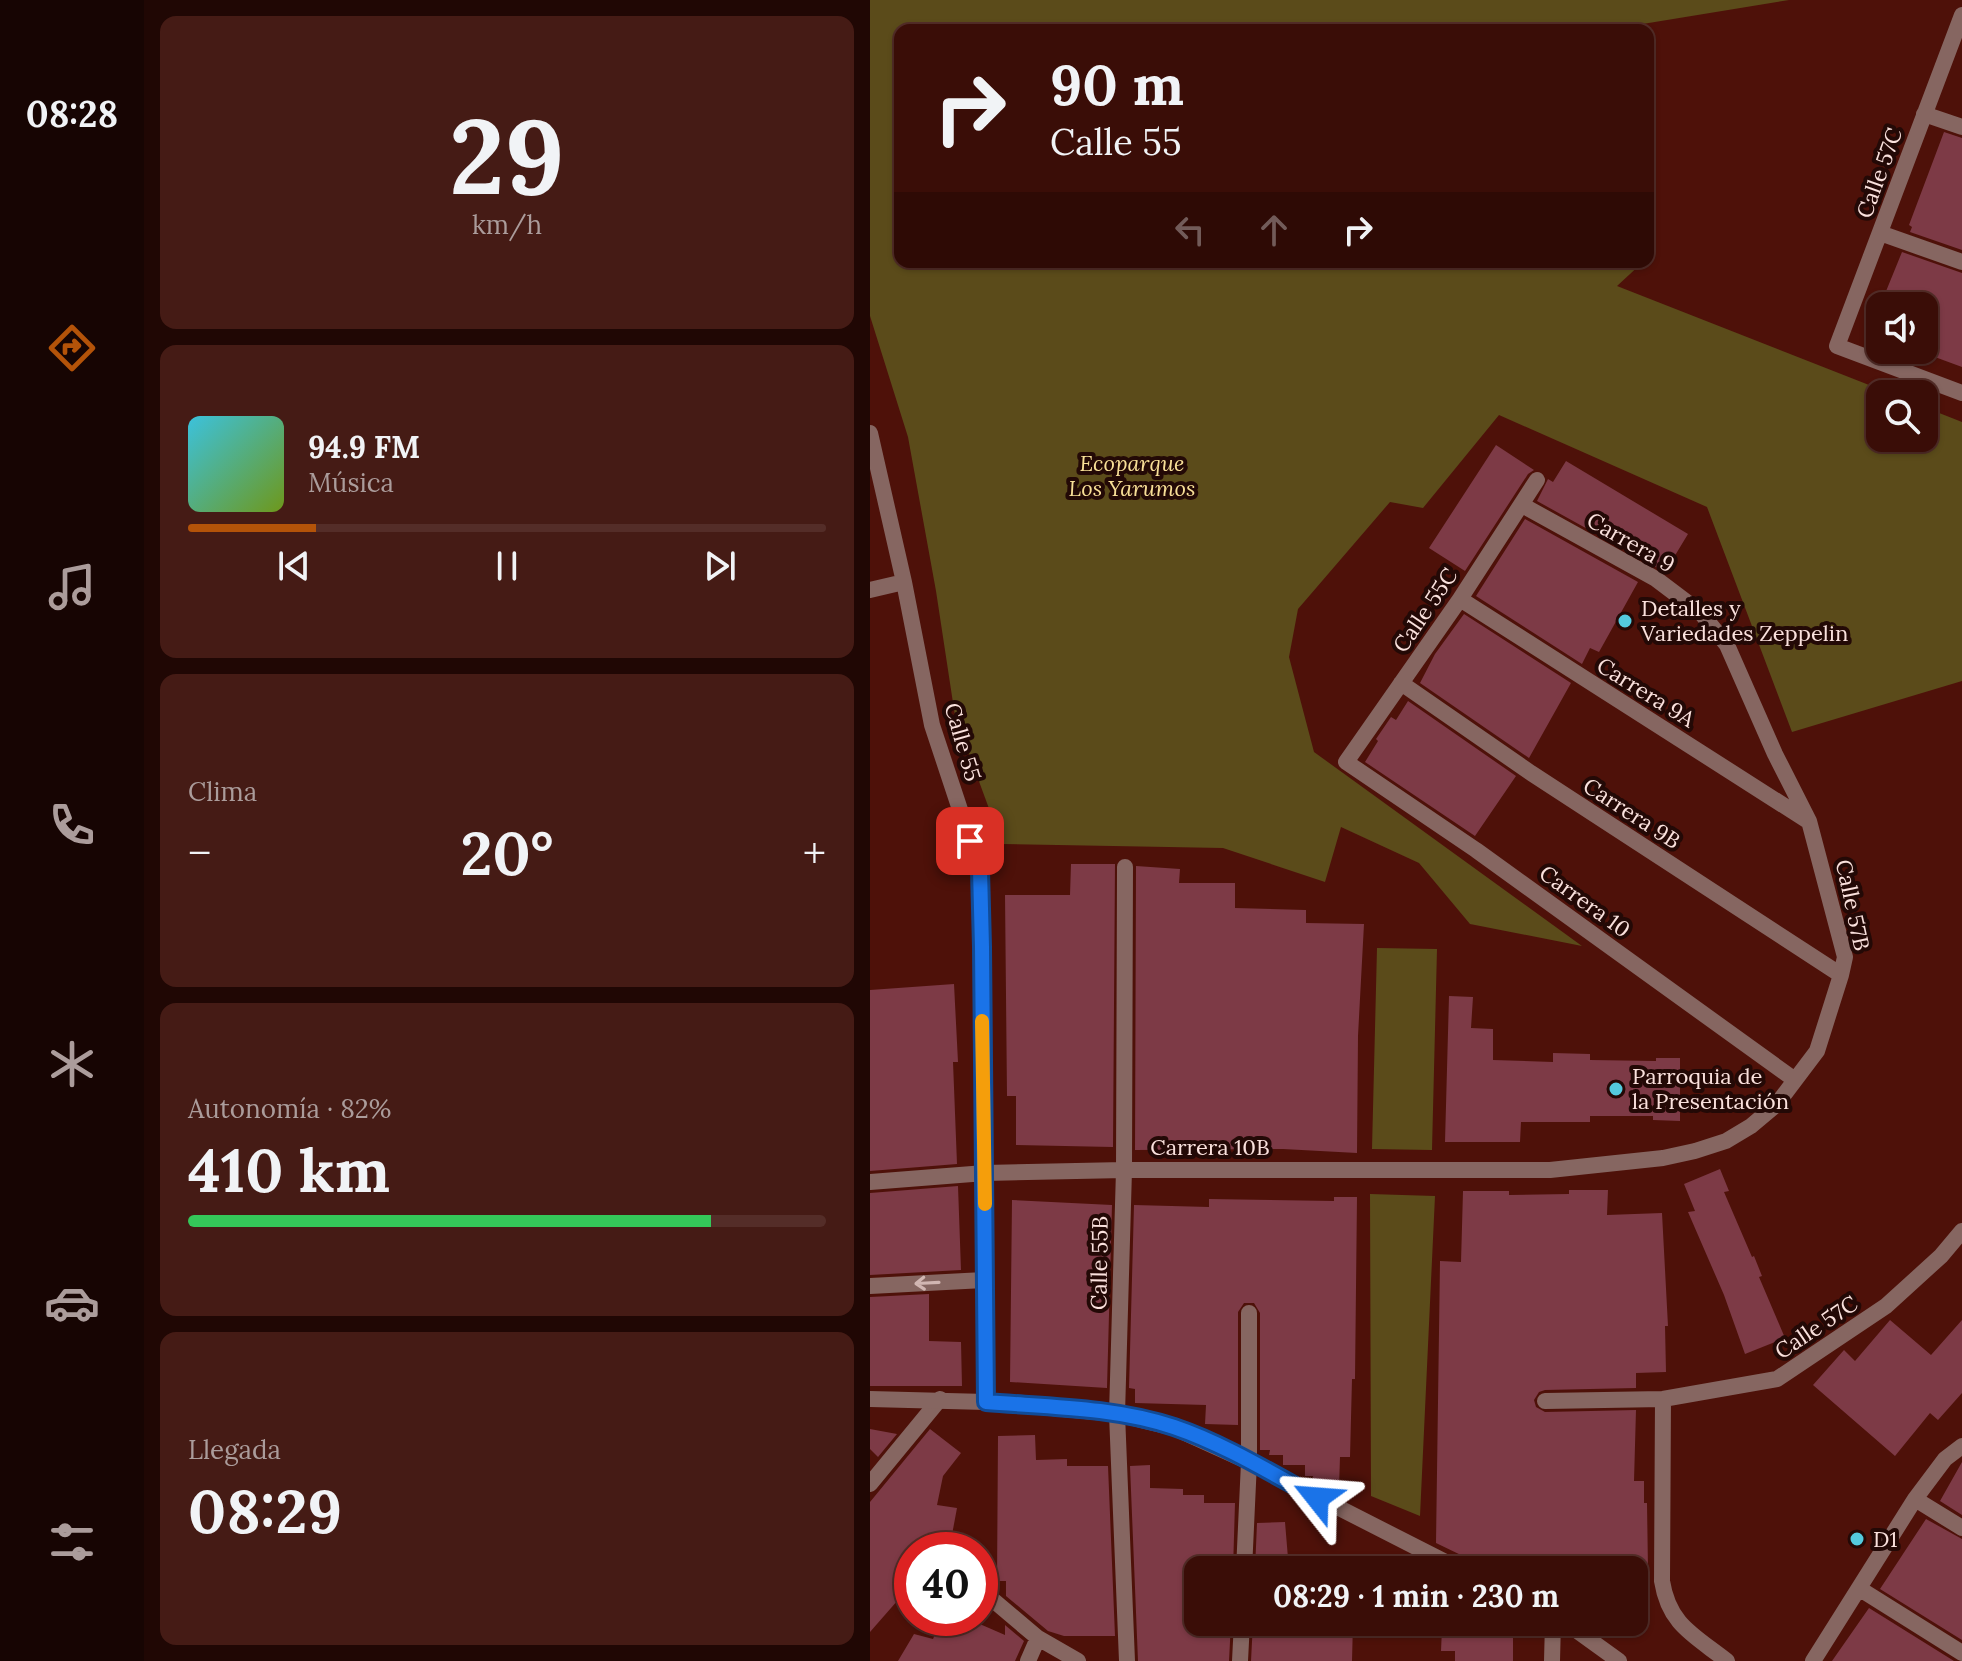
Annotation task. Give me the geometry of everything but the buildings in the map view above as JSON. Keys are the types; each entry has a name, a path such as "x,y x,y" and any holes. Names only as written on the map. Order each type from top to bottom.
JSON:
{"street":[{"name":"Calle 57C","path":"1962,15 1837,346 1962,393"},
{"path":"1924,114 1962,127"},
{"path":"1880,233 1962,262"},
{"name":"Calle 55","path":"871,444 904,582 932,725 980,870 986,1402"},
{"name":"Calle 55C","path":"1346,762 1460,599 1537,480"},
{"name":"Carrera 9","path":"1522,505 1656,579 1701,613 1727,645 1775,754"},
{"path":"870,590 904,582"},
{"name":"Carrera 9A","path":"1460,599 1809,821"},
{"name":"Carrera 9B","path":"1401,683 1531,773 1841,975"},
{"name":"Calle 57B","path":"1550,1170 1663,1158 1726,1141 1751,1126 1777,1104 1817,1051 1845,957 1809,821 1775,754"},
{"name":"Carrera 10","path":"1346,762 1476,850 1795,1080"},
{"name":"Calle 55B","path":"1125,867 1124,1170 1117,1414 1127,1661"},
{"name":"Carrera 10B","path":"870,1182 985,1173 1124,1170 1550,1170"},
{"name":"Calle 57C","path":"1545,1401 1663,1399 1777,1379 1886,1306 1941,1256 1962,1231"},
{"path":"870,1286 984,1280"},
{"path":"1245,1556 1249,1462 1249,1313"},
{"path":"870,1399 940,1399 1117,1414 1174,1428 1249,1462 1434,1556"},
{"path":"870,1484 940,1399"},
{"path":"1663,1399 1662,1581 1666,1604 1677,1622 1727,1661"},
{"path":"1813,1661 1915,1499 1945,1459 1962,1446"},
{"path":"1915,1499 1962,1528"},
{"path":"1860,1589 1962,1653"},
{"path":"998,1604 1038,1638 1078,1661"},
{"path":"1240,1661 1241,1636"},
{"path":"1552,1661 1553,1636"},
{"path":"1584,1636 1619,1661"},
{"path":"1028,1661 1038,1638"}],"green space":[{"name":"Ecoparque Los Yarumos","path":"870,0 1789,0 1643,24 894,24 894,268 1636,268 1617,286 1866,384 1866,452 1938,452 1938,413 1962,422 1962,681 1792,732 1707,507 1499,415 1423,508 1390,502 1298,609 1289,657 1314,752 1582,946 1470,924 1419,863 1341,827 1325,882 1223,848 1002,844 955,716 908,437 870,316"},
{"path":"1377,948 1437,949 1432,1150 1372,1149"},
{"path":"1370,1194 1435,1196 1420,1516 1371,1496"}],"slow traffic":[{"path":"982,1021 985,1204"}],"place":[{"name":"Detalles y Variedades Zeppelin","path":"1625,621"},
{"name":"Parroquia de la Presentación","path":"1616,1089"},
{"name":"D1","path":"1857,1539"}],"route":[{"path":"970,841 980,870 983,973 986,1402 1117,1414 1174,1428 1249,1462 1317,1498"}]}
